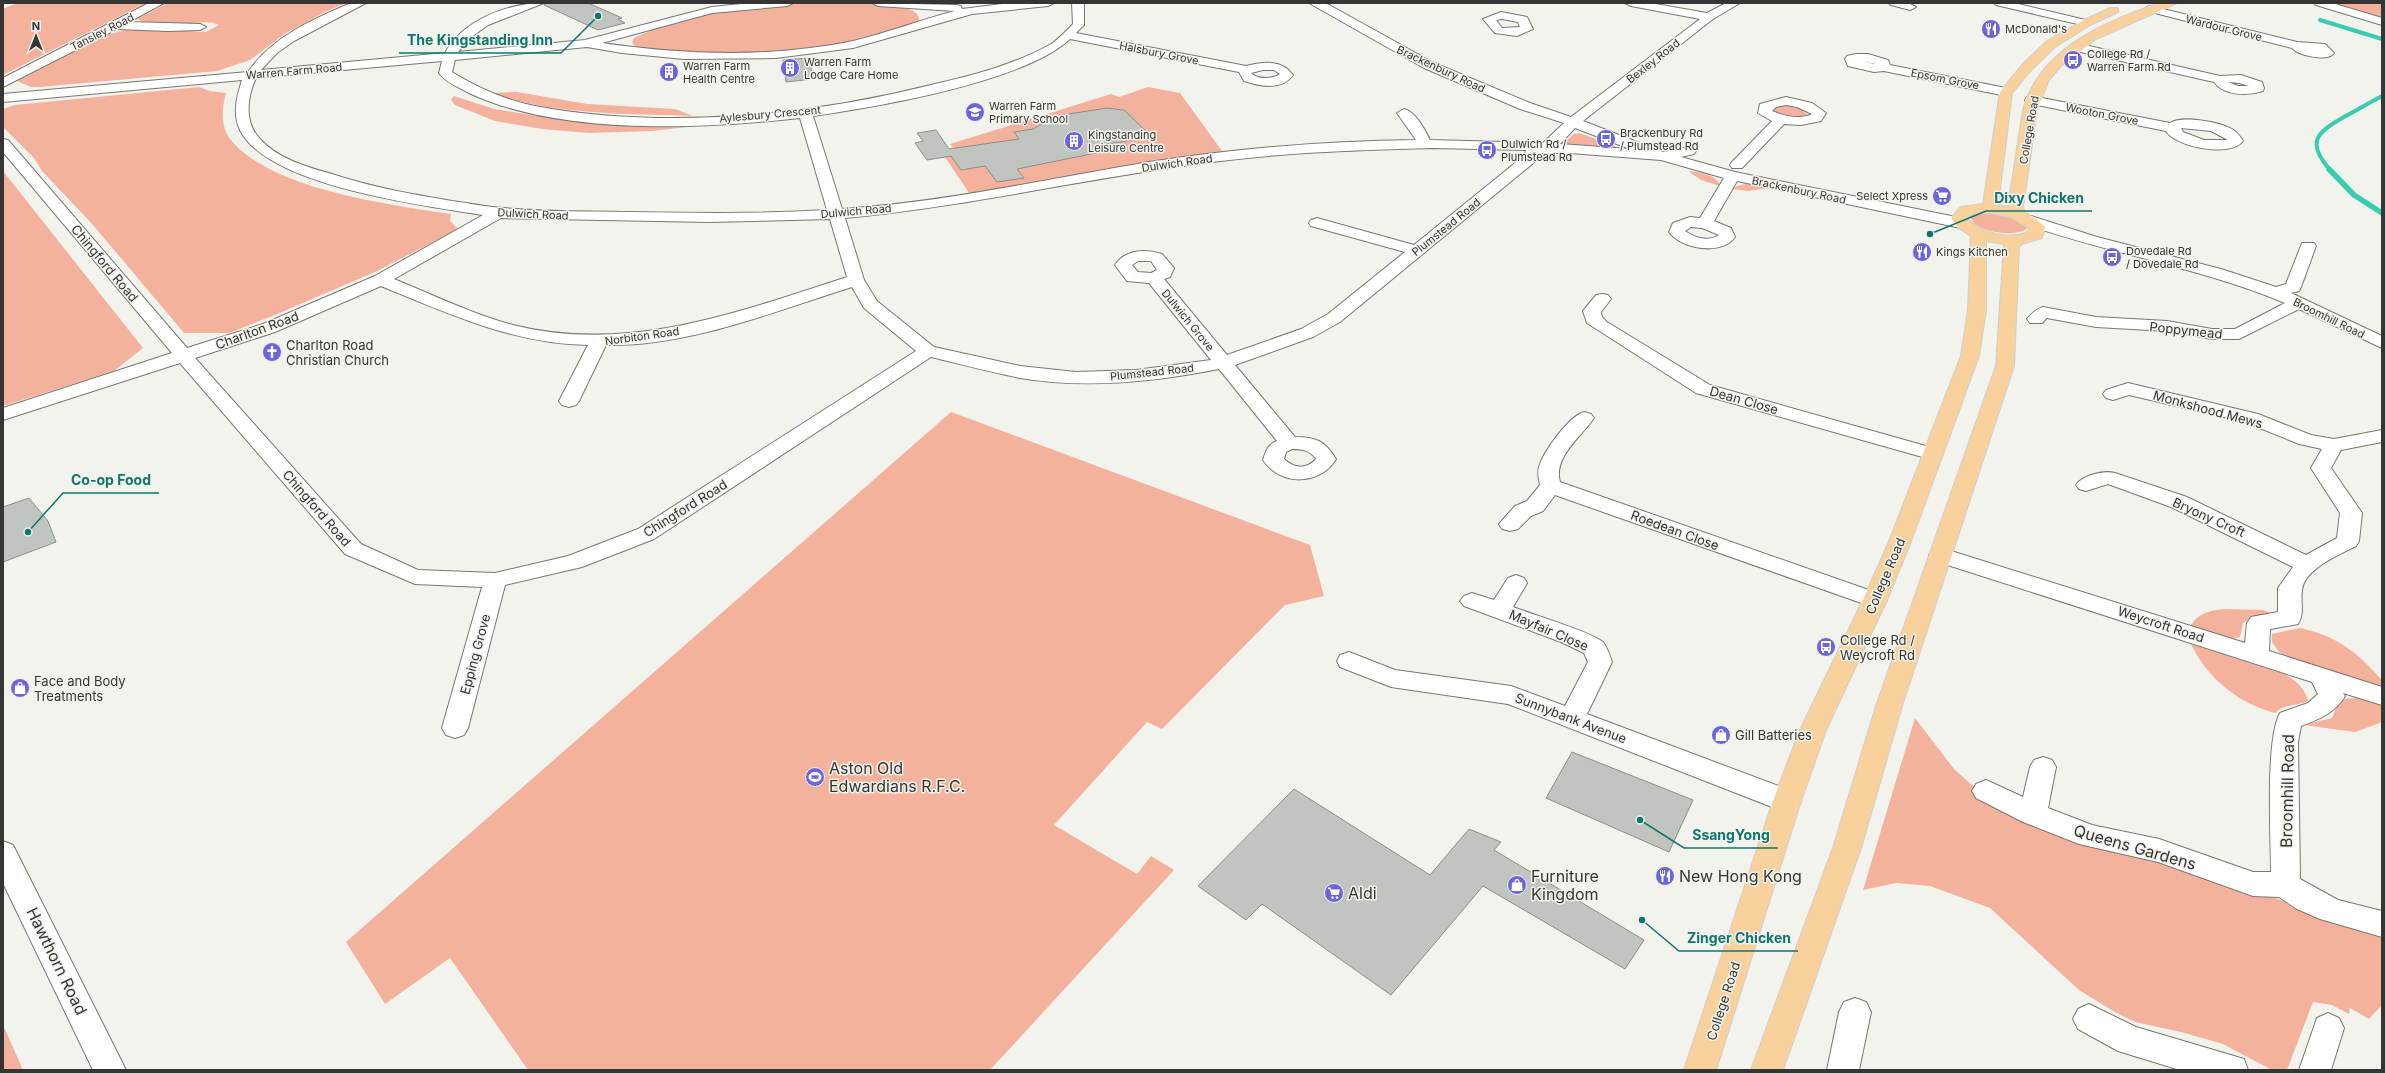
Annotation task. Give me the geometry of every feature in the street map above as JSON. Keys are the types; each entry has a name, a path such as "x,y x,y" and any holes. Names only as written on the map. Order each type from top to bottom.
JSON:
{"main road":[{"name":"College Road","path":"2016,214 2032,100 2045,74 2076,47 2106,29 2151,9 2171,3"},
{"name":"College Road","path":"2006,92 2026,67 2051,44 2086,23 2125,6"},
{"path":"2086,23 2106,29"},
{"path":"1990,208 2006,92"},
{"path":"1990,208 2016,214 2026,233 1983,235 1964,217 1990,208"},
{"path":"1767,1070 1847,848 1889,706 2005,366 2011,246 2026,233"},
{"name":"College Road","path":"1700,1070 1787,801 1813,730 1875,600 1970,356 1978,310 1978,237 1983,235"}],"street":[{"name":"Tansley Road","path":"3,83 158,3"},
{"name":"Dulwich Road","path":"360,3 304,31 272,51 253,69 243,90 240,107 242,123 250,140 275,157 307,172 347,184 498,213 741,219 834,213 922,204 1153,165 1255,152 1425,144 1541,148"},
{"path":"449,56 460,41 475,29 511,12 538,3"},
{"name":"Warren Farm Road","path":"3,98 585,44 712,10 787,3"},
{"name":"Warren Farm Road","path":"878,3 980,9 1048,3"},
{"path":"1071,36 1081,20 1082,10 1078,3"},
{"name":"Brackenbury Road","path":"1315,3 1327,8 1428,65 1525,106 1573,122 1662,156 1688,152"},
{"path":"1631,3 1709,17"},
{"name":"Bexley Road","path":"1573,122 1709,17 1734,3"},
{"path":"1895,3 1910,7"},
{"path":"2000,3 2086,23"},
{"path":"2320,3 2382,22"},
{"name":"Warren Farm Road","path":"908,5 926,13 931,21"},
{"name":"Warren Farm Road","path":"585,44 623,50 713,57 742,56 839,46 980,9"},
{"name":"Wardour Grove","path":"2151,9 2297,46"},
{"path":"115,25 168,28 200,27"},
{"path":"620,34 623,50"},
{"name":"Aylesbury Crescent","path":"449,56 445,72 464,86 481,95 514,104 555,112 632,120 689,120 805,113 890,99 968,81 1029,59 1071,36"},
{"name":"Halsbury Grove","path":"1071,36 1247,70"},
{"path":"2076,47 2220,80"},
{"name":"Epsom Grove","path":"1884,67 2006,92"},
{"name":"Wooton Grove","path":"2032,100 2173,128"},
{"name":"Plumstead Road","path":"805,113 834,213 856,280 870,304 928,351 1020,372 1076,378 1136,376 1188,370 1223,362 1308,333 1334,318 1532,157 1533,150 1551,145 1573,122"},
{"path":"1404,114 1419,131 1425,144"},
{"path":"1705,223 1735,171 1781,120"},
{"name":"Brackenbury Road","path":"1573,122 1688,152 1735,171"},
{"name":"Chingford Road","path":"3,143 184,356 353,548 415,577 495,580 574,562 646,534 928,351"},
{"name":"Brackenbury Road","path":"1541,148 1662,156 1964,217"},
{"name":"Charlton Road","path":"3,414 269,328 382,280 498,213"},
{"path":"1317,223 1418,251"},
{"name":"Broomhill Road","path":"2026,233 2062,233 2217,274 2276,293 2382,343"},
{"path":"2276,293 2293,287 2308,246"},
{"name":"Dulwich Grove","path":"1154,278 1290,443"},
{"name":"Norbiton Road","path":"382,280 475,318 524,333 556,339 599,342 665,335 710,325 856,280"},
{"name":"Dean Close","path":"1602,299 1592,311 1593,319 1601,326 1703,389 1933,454"},
{"name":"Poppymead","path":"2040,310 2096,322 2167,326 2212,334 2239,334 2251,326 2298,303"},
{"path":"569,401 599,342"},
{"name":"Monkshood Mews","path":"2119,386 2251,418 2306,440 2334,445"},
{"path":"1510,524 1523,511 1535,506 1551,486 1547,478 1548,466 1584,418"},
{"path":"2256,655 2259,623 2290,618 2290,588 2306,564 2348,541 2351,513 2321,468 2334,445 2382,436"},
{"name":"Bryony Croft","path":"2086,485 2105,469 2179,502 2306,564"},
{"name":"Roedean Close","path":"1551,486 1875,600"},
{"name":"Weycroft Road","path":"1940,555 2382,696"},
{"name":"Epping Grove","path":"455,728 495,580"},
{"name":"Mayfair Close","path":"1500,610 1516,583"},
{"name":"Mayfair Close","path":"1472,601 1500,610 1594,648 1600,662 1572,718"},
{"name":"Sunnybank Avenue","path":"1349,661 1391,678 1511,695 1787,801"},
{"name":"Broomhill Road","path":"2286,885 2285,742 2289,720 2317,710 2332,696 2322,678"},
{"path":"2033,814 2043,767"},
{"name":"Queens Gardens","path":"1986,791 2033,814 2089,836 2159,851 2253,884 2286,885"},
{"name":"Hawthorn Road","path":"3,853 110,1070"},
{"path":"2286,885 2303,900 2345,916 2382,924"},
{"path":"1843,1070 1855,1012"},
{"path":"2089,1019 2129,1040 2232,1070"},
{"path":"2315,1070 2328,1028"}],"shaded area":[{"path":"17,3 146,3 3,75 3,9"},
{"path":"168,3 344,4 325,12 286,33 250,60 217,71 40,87 31,87 17,81 107,35 133,28 206,32 219,25 204,22 176,26 161,26 137,19"},
{"path":"810,3 865,3 896,6 916,13 920,22 835,45 747,54 719,55 637,48 632,43 634,38 655,29 676,22 720,12 765,6"},
{"path":"2329,3 2382,3 2382,20"},
{"path":"199,87 210,91 226,93 223,122 230,139 248,156 273,171 333,192 397,206 451,214 450,221 458,229 375,272 229,333 184,333 93,225 42,171 34,158 3,127 3,109 15,105"},
{"path":"1148,87 1180,93 1222,151 969,193 945,157 958,155 950,144 1111,94 1119,97"},
{"path":"517,92 587,104 675,109 693,116 568,110 500,97 492,93"},
{"path":"454,96 494,109 579,122 696,126 652,131 589,133 542,129 495,121 455,105 451,100"},
{"path":"1790,106 1800,108 1807,114 1795,118 1781,115 1774,110 1776,107"},
{"path":"1579,133 1616,147 1565,144 1564,142 1574,134"},
{"path":"3,171 143,348 114,371 3,406"},
{"path":"1688,171 1711,176 1720,186 1701,180"},
{"path":"1746,184 1771,188 1748,191 1733,189 1737,186"},
{"path":"1975,213 2008,216 2026,225 2027,229 2014,233 2000,233 1985,229 1973,223 1970,216"},
{"name":"Aston Old Edwardians R.F.C.","path":"951,412 1310,545 1324,596 1285,605 1162,729 1147,722 1054,825 1137,874 1151,856 1174,870 990,1070 528,1070 450,958 385,1004 346,942"},
{"path":"2223,609 2264,610 2272,614 2252,617 2243,623 2240,637 2228,640 2189,629 2195,620 2203,614"},
{"path":"2300,628 2313,631 2336,641 2355,653 2382,680 2382,692 2291,660 2279,652 2272,642 2272,634"},
{"path":"2191,644 2285,674 2300,686 2305,692 2308,701 2287,706 2275,713 2249,703 2225,688 2215,678 2197,656"},
{"path":"2359,698 2382,704 2382,720 2380,723 2355,732 2304,725 2332,718 2340,699"},
{"path":"1915,718 1954,769 1992,803 2266,894 2325,919 2382,935 2382,1005 2369,1019 2350,1008 2349,1014 2332,1005 2313,1002 2287,1070 2270,1069 2223,1044 2181,1032 2135,1022 2113,1011 2079,990 1990,908 1930,886 1896,883 1863,890"},
{"path":"3,1025 23,1070 3,1070"}],"building":[{"path":"545,3 588,3 622,18 618,19 625,23 598,30 544,5"},
{"path":"809,58 813,79 786,82 783,60"},
{"name":"Kingstanding Leisure Centre","path":"1107,108 1124,110 1152,137 1102,145 1106,151 1017,169 1024,178 997,182 985,166 961,170 951,156 927,160 915,143 923,141 917,133 936,130 949,149 1019,139 1014,132 1033,129 1056,116"},
{"path":"29,498 48,521 56,542 3,562 3,507"},
{"path":"1572,752 1693,800 1669,852 1546,798"},
{"name":"Aldi","path":"1294,789 1430,875 1469,829 1501,842 1494,850 1644,940 1625,969 1483,886 1391,995 1262,904 1246,920 1198,886"}],"waterway":[{"path":"2320,20 2382,39"},
{"path":"2330,170 2318,152 2316,145 2321,133 2334,123 2382,96"},
{"path":"2329,169 2354,195 2382,213"}],"place":[{"name":"The Kingstanding Inn","path":"598,16"},
{"name":"McDonald's","path":"1991,29"},
{"name":"College Rd / Warren Farm Rd","path":"2073,60"},
{"name":"Warren Farm Lodge Care Home","path":"790,68"},
{"name":"Warren Farm Health Centre","path":"669,72"},
{"name":"Warren Farm Primary School","path":"975,112"},
{"name":"Brackenbury Rd / Plumstead Rd","path":"1606,139"},
{"name":"Kingstanding Leisure Centre","path":"1074,141"},
{"name":"Dulwich Rd / Plumstead Rd","path":"1487,150"},
{"name":"Select Xpress","path":"1942,196"},
{"name":"Dixy Chicken","path":"1930,234"},
{"name":"Kings Kitchen","path":"1922,252"},
{"name":"Dovedale Rd / Dovedale Rd","path":"2112,257"},
{"name":"Charlton Road Christian Church","path":"272,352"},
{"name":"Co-op Food","path":"28,532"},
{"name":"College Rd / Weycroft Rd","path":"1826,647"},
{"name":"Face and Body Treatments","path":"20,688"},
{"name":"Gill Batteries","path":"1721,735"},
{"name":"Aston Old Edwardians R.F.C.","path":"815,777"},
{"name":"SsangYong","path":"1640,820"},
{"name":"New Hong Kong","path":"1665,876"},
{"name":"Furniture Kingdom","path":"1517,885"},
{"name":"Aldi","path":"1334,893"},
{"name":"Zinger Chicken","path":"1642,920"}]}
